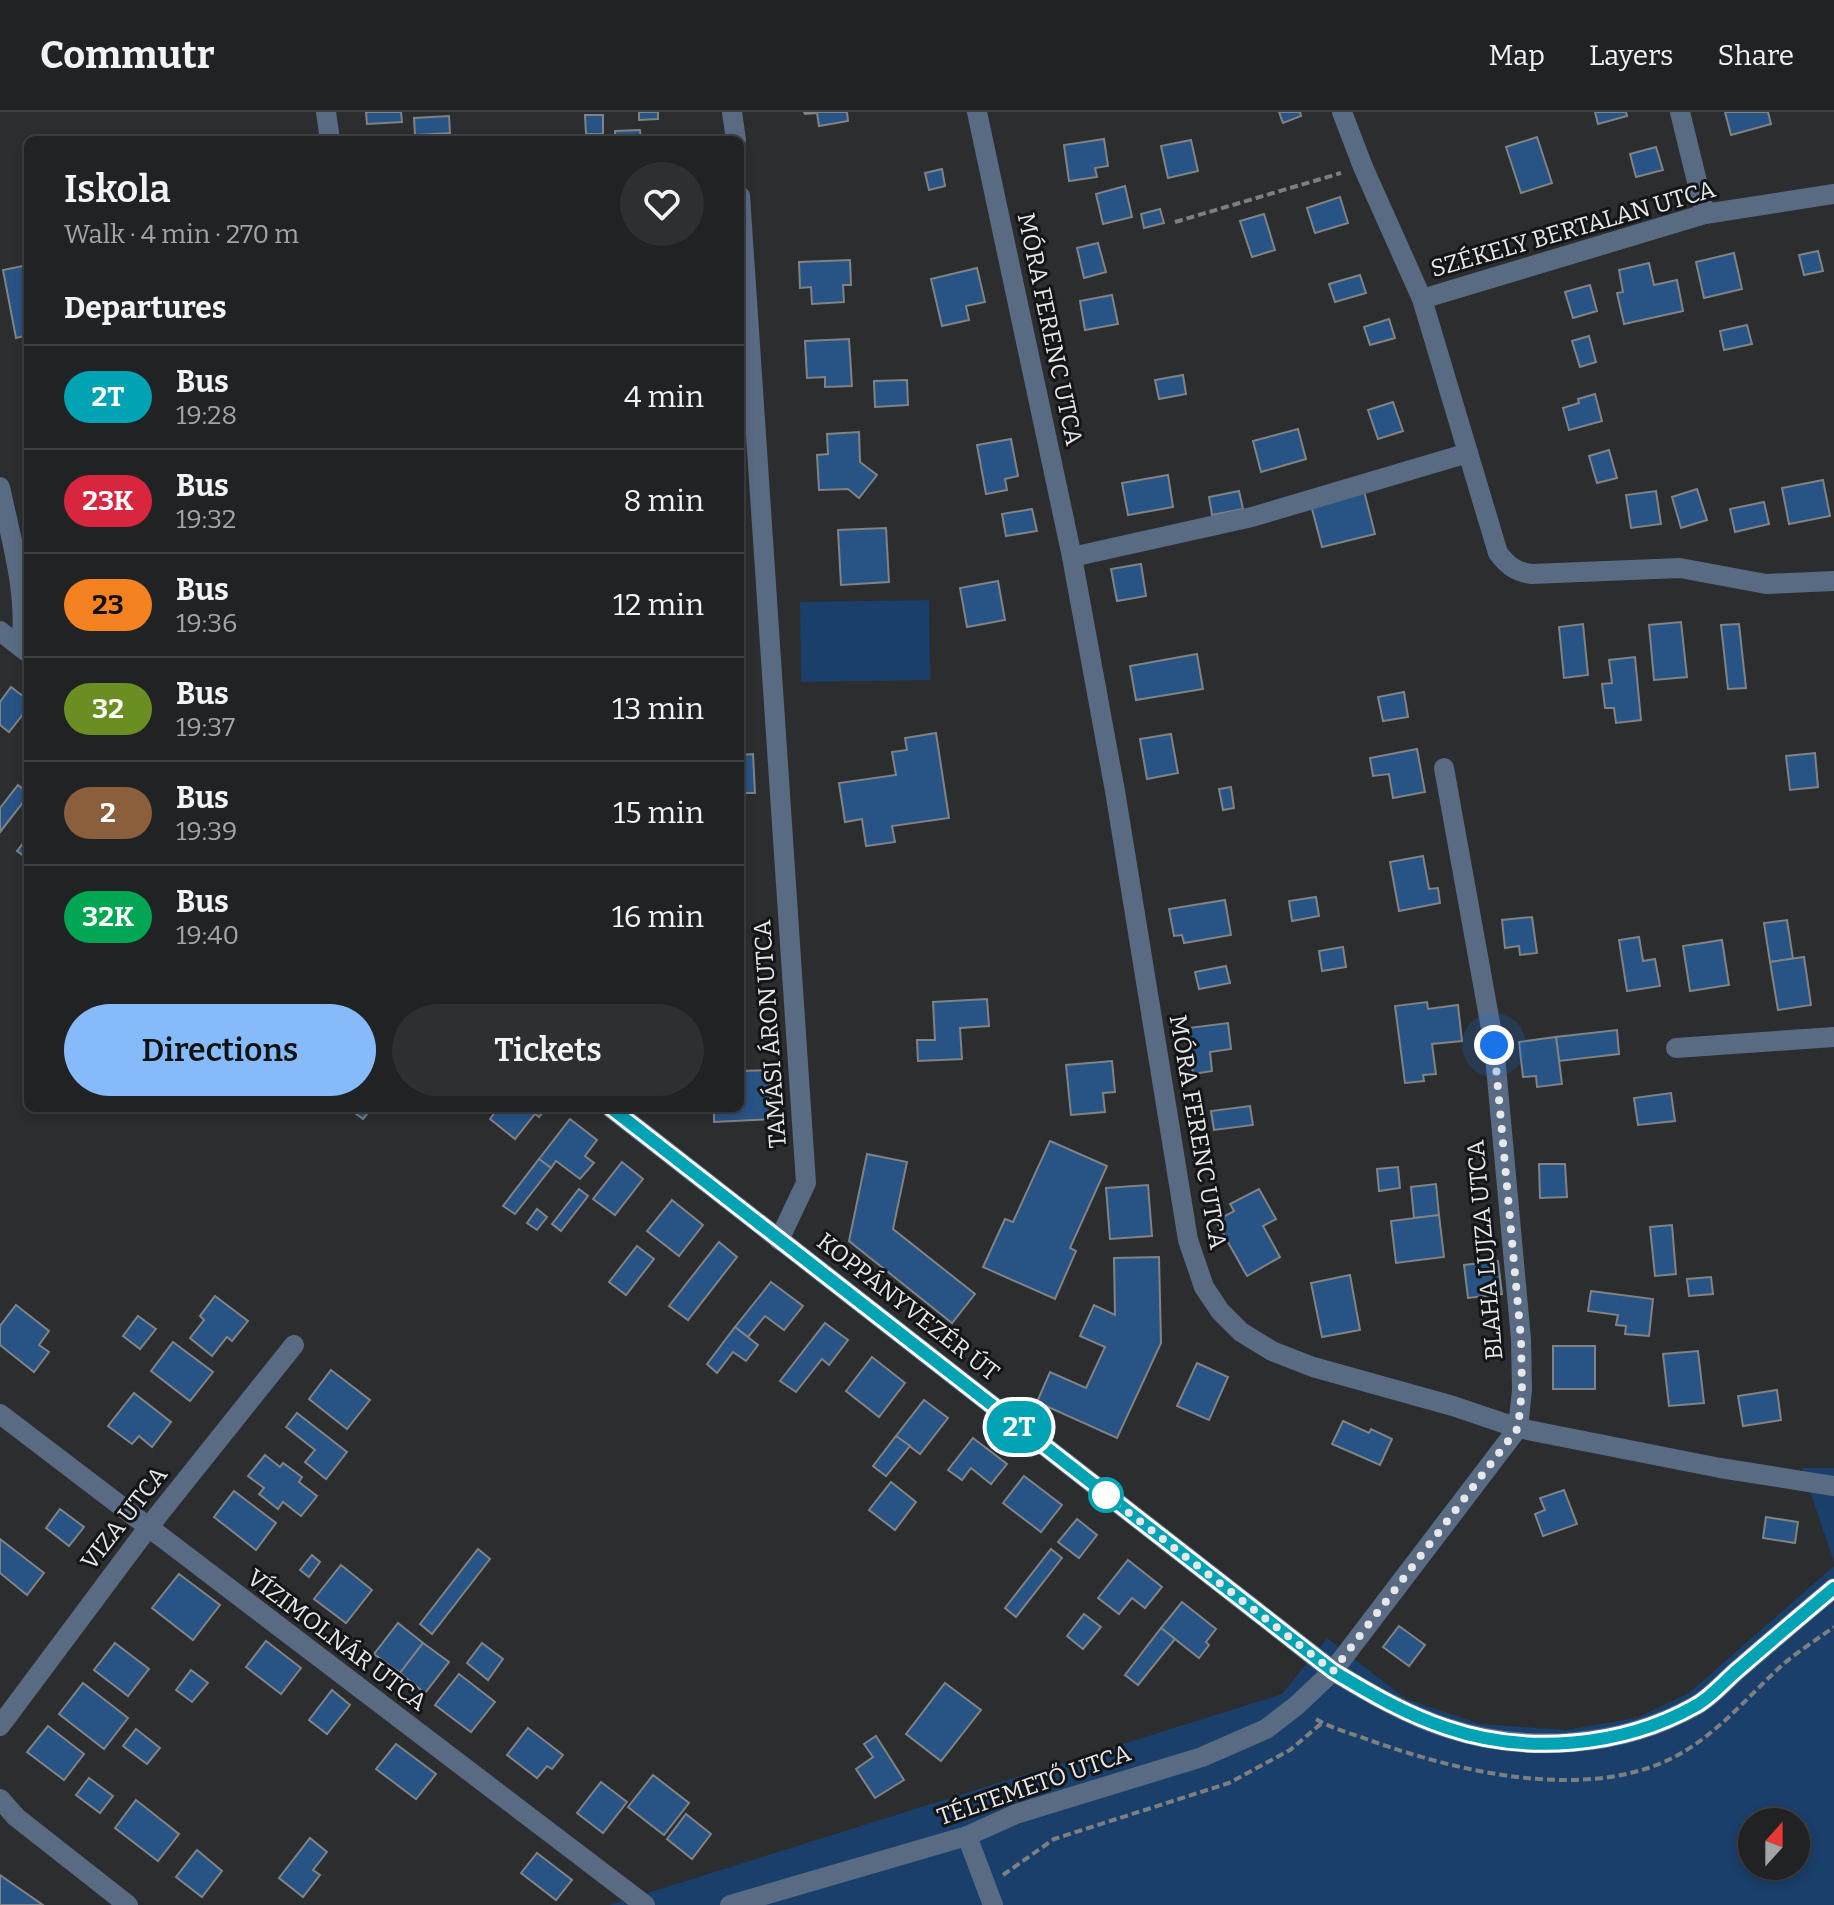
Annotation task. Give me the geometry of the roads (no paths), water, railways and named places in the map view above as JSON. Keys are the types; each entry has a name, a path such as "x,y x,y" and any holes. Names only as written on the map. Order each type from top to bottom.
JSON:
{"street":[{"path":"326,112 329,136"},
{"path":"732,112 735,136"},
{"name":"MÓRA FERENC UTCA","path":"977,112 1072,557 1115,791 1188,1240 1204,1287 1220,1311 1241,1332 1272,1351 1313,1367 1453,1406 1518,1428 1833,1488"},
{"path":"1342,112 1422,299 1498,553 1506,563 1518,572 1532,574 1680,568 1766,584 1834,581"},
{"path":"1680,112 1705,214"},
{"name":"SZÉKELY BERTALAN UTCA","path":"1422,299 1705,214 1834,194"},
{"name":"TAMÁSI ÁRON UTCA","path":"744,256 806,1183 779,1240"},
{"path":"1072,557 1252,517 1468,453"},
{"path":"0,487 24,610"},
{"path":"0,631 24,650"},
{"name":"BLAHA LUJZA UTCA","path":"1444,768 1494,1045 1521,1339 1522,1390 1518,1428"},
{"path":"1676,1048 1834,1037"},
{"name":"KOPPÁNYVEZÉR ÚT","path":"616,1112 1333,1671 1393,1705 1447,1728 1503,1739 1580,1742 1645,1730 1697,1705 1834,1588"},
{"name":"VIZA UTCA","path":"0,1726 147,1529 294,1345"},
{"name":"VÍZIMOLNÁR UTCA","path":"0,1414 147,1529 645,1905"},
{"path":"1333,1671 1518,1428"},
{"name":"TÉLTEMETŐ UTCA","path":"730,1905 967,1836 1016,1814 1239,1743 1266,1729 1333,1671"},
{"path":"0,1799 16,1817 128,1905"},
{"path":"967,1836 990,1896"}]}
